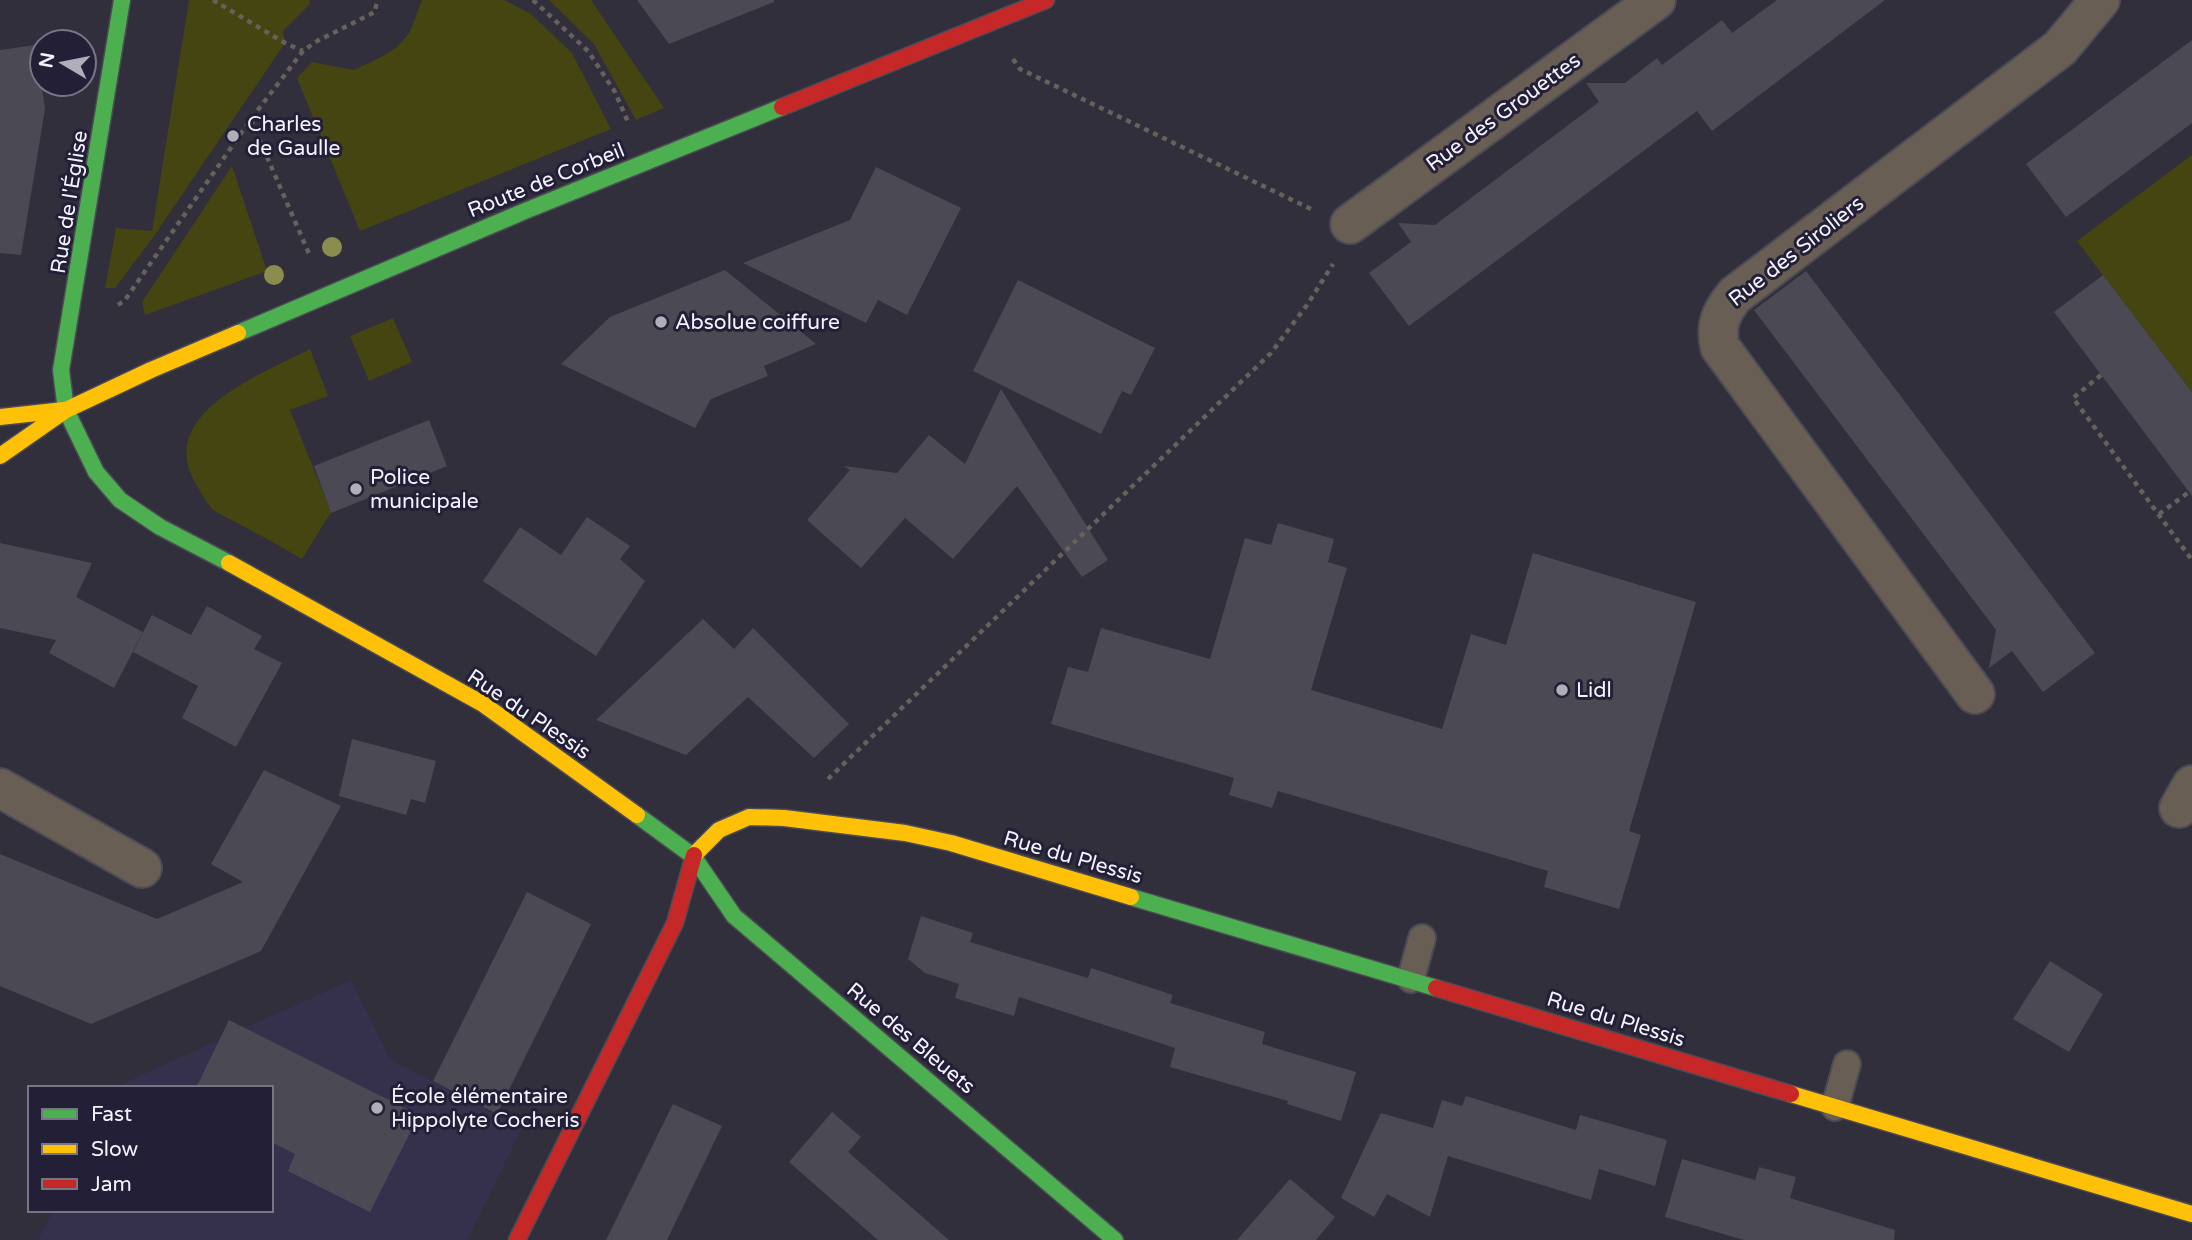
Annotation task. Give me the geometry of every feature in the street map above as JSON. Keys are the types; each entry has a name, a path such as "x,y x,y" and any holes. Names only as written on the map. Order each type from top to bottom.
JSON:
{"street":[{"name":"Rue de l'Église","path":"66,410 61,370 122,0"},
{"name":"Route de Corbeil","path":"0,456 66,410 151,370 525,211 1046,0"},
{"name":"Rue des Grouettes","path":"1350,224 1656,0"},
{"name":"Rue des Siroliers","path":"1975,694 1720,347 1718,320 1735,295 2060,48 2100,0"},
{"name":"Route de Corbeil","path":"0,417 66,410"},
{"path":"0,436 66,410"},
{"name":"Rue du Plessis","path":"66,410 96,472 120,500 160,527 297,599 483,704 693,856 719,830 749,817 816,821 905,833 951,843 2192,1214"},
{"path":"0,788 142,868"},
{"path":"517,1240 675,923 693,856"},
{"name":"Rue des Bleuets","path":"693,856 734,916 1115,1240"}],"lane":[{"path":"1410,979 1422,938"},
{"path":"1835,1107 1847,1064"}],"path":[{"path":"213,0 303,51"},
{"path":"67,341 125,300 251,119 303,51 317,41 375,12 377,0"},
{"path":"533,0 587,51 615,92 629,123"},
{"path":"816,821 820,787 1271,353 1333,263 1350,224 1308,208 1020,68 1010,55 995,21"},
{"path":"251,119 314,265"},
{"path":"2101,375 2073,398 2192,560"},
{"path":"2159,514 2189,492"}],"shaded area":[{"path":"189,0 309,0 310,4 283,31 285,43 154,236 115,288 105,288 116,228 152,231"},
{"path":"422,0 504,0 531,14 572,53 611,129 360,231 297,78 312,62 354,70 383,56 397,47 410,32"},
{"path":"549,0 591,0 664,108 636,120 594,44"},
{"path":"2192,155 2192,392 2077,241"},
{"path":"232,166 267,271 145,315 142,302"},
{"path":"393,318 412,362 369,381 350,336"},
{"path":"310,349 328,396 290,410 331,512 302,559 212,509 195,482 187,457 190,435 202,416 220,399 243,383"},
{"name":"École élémentaire Hippolyte Cocheris","path":"351,980 390,1059 522,1128 467,1240 38,1240 52,1212 273,1212 273,1086 117,1086"}],"building":[{"path":"637,0 774,0 774,2 669,44"},
{"path":"1777,0 1885,0 1712,131 1697,111 1409,326 1369,273 1411,242 1398,223 1435,225 1599,102 1586,83 1625,83 1657,58 1662,65 1722,20 1732,33"},
{"path":"2192,40 2192,123 2066,217 2026,164"},
{"path":"28,46 28,98 43,98 45,109 21,255 0,253 0,50"},
{"path":"876,167 961,208 907,315 878,300 866,323 743,263 850,220"},
{"path":"725,270 816,344 764,366 768,376 711,399 695,428 561,364 610,317"},
{"path":"1806,271 2095,653 2043,692 2012,651 1989,668 1996,630 1754,310"},
{"path":"2103,275 2192,392 2192,496 2054,312"},
{"path":"1018,280 1155,348 1131,395 1122,391 1101,434 973,371"},
{"path":"1001,389 1108,560 1082,577 1017,486 953,559 905,518 861,568 807,520 850,470 844,466 897,473 929,435 965,464"},
{"name":"Police municipale","path":"429,420 447,466 331,513 314,466"},
{"path":"587,517 630,546 620,559 645,581 596,656 483,581 520,527 561,555"},
{"path":"1278,523 1334,539 1328,562 1347,568 1311,690 1442,729 1471,634 1506,645 1533,553 1696,602 1629,831 1641,835 1619,909 1544,887 1548,871 1278,791 1272,808 1229,795 1234,778 1051,724 1068,667 1088,672 1101,628 1210,659 1245,538 1271,545"},
{"path":"0,543 92,563 76,597 143,632 114,688 49,653 56,640 0,628"},
{"path":"207,606 262,636 254,649 282,663 236,747 182,718 198,686 133,652 152,615 191,635"},
{"path":"703,619 734,649 753,628 849,724 814,758 748,697 686,755 596,720"},
{"path":"352,739 436,761 425,803 411,799 406,815 339,796"},
{"path":"264,770 341,806 261,951 91,1024 0,986 0,854 157,919 243,882 211,864"},
{"path":"527,892 591,924 497,1114 433,1081"},
{"path":"921,916 973,933 970,942 1088,978 1091,968 1173,995 1170,1003 1265,1032 1262,1044 1356,1072 1341,1121 1287,1104 1288,1101 1170,1067 1175,1048 1019,997 1014,1016 955,998 959,984 925,973 908,959"},
{"path":"2050,961 2103,994 2069,1052 2013,1019"},
{"path":"229,1020 419,1115 370,1212 288,1171 295,1154 273,1143 273,1086 197,1086"},
{"path":"1466,1096 1576,1130 1580,1115 1667,1140 1655,1186 1599,1169 1591,1200 1448,1156 1430,1217 1387,1194 1374,1217 1341,1198 1381,1113 1433,1128 1442,1100 1462,1106"},
{"path":"673,1104 722,1126 667,1240 606,1240"},
{"path":"832,1112 861,1137 848,1152 949,1240 878,1240 789,1162"},
{"path":"1682,1159 1755,1180 1759,1167 1796,1177 1790,1198 1895,1230 1894,1240 1744,1240 1665,1217"},
{"path":"1290,1179 1335,1217 1316,1240 1237,1240"}],"traffic: fast":[{"path":"122,0 61,370 66,410 96,472 120,500 160,527 229,563"},
{"path":"238,333 525,211 782,107"},
{"path":"637,815 693,856 734,916 1115,1240"},
{"path":"1131,897 1436,988"}],"traffic: slow":[{"path":"0,456 66,410 238,333"},
{"path":"0,417 64,410"},
{"path":"229,563 483,704 637,815"},
{"path":"694,855 719,830 749,817 784,818 905,833 951,843 1131,897"},
{"path":"1791,1094 2192,1214"}],"traffic: jam":[{"path":"782,107 1046,0"},
{"path":"517,1240 675,923 694,855"},
{"path":"1436,988 1791,1094"}],"place":[{"name":"Charles de Gaulle","path":"233,136"},
{"name":"Absolue coiffure","path":"661,322"},
{"name":"Police municipale","path":"356,489"},
{"name":"Lidl","path":"1562,690"},
{"name":"École élémentaire Hippolyte Cocheris","path":"377,1108"}]}
